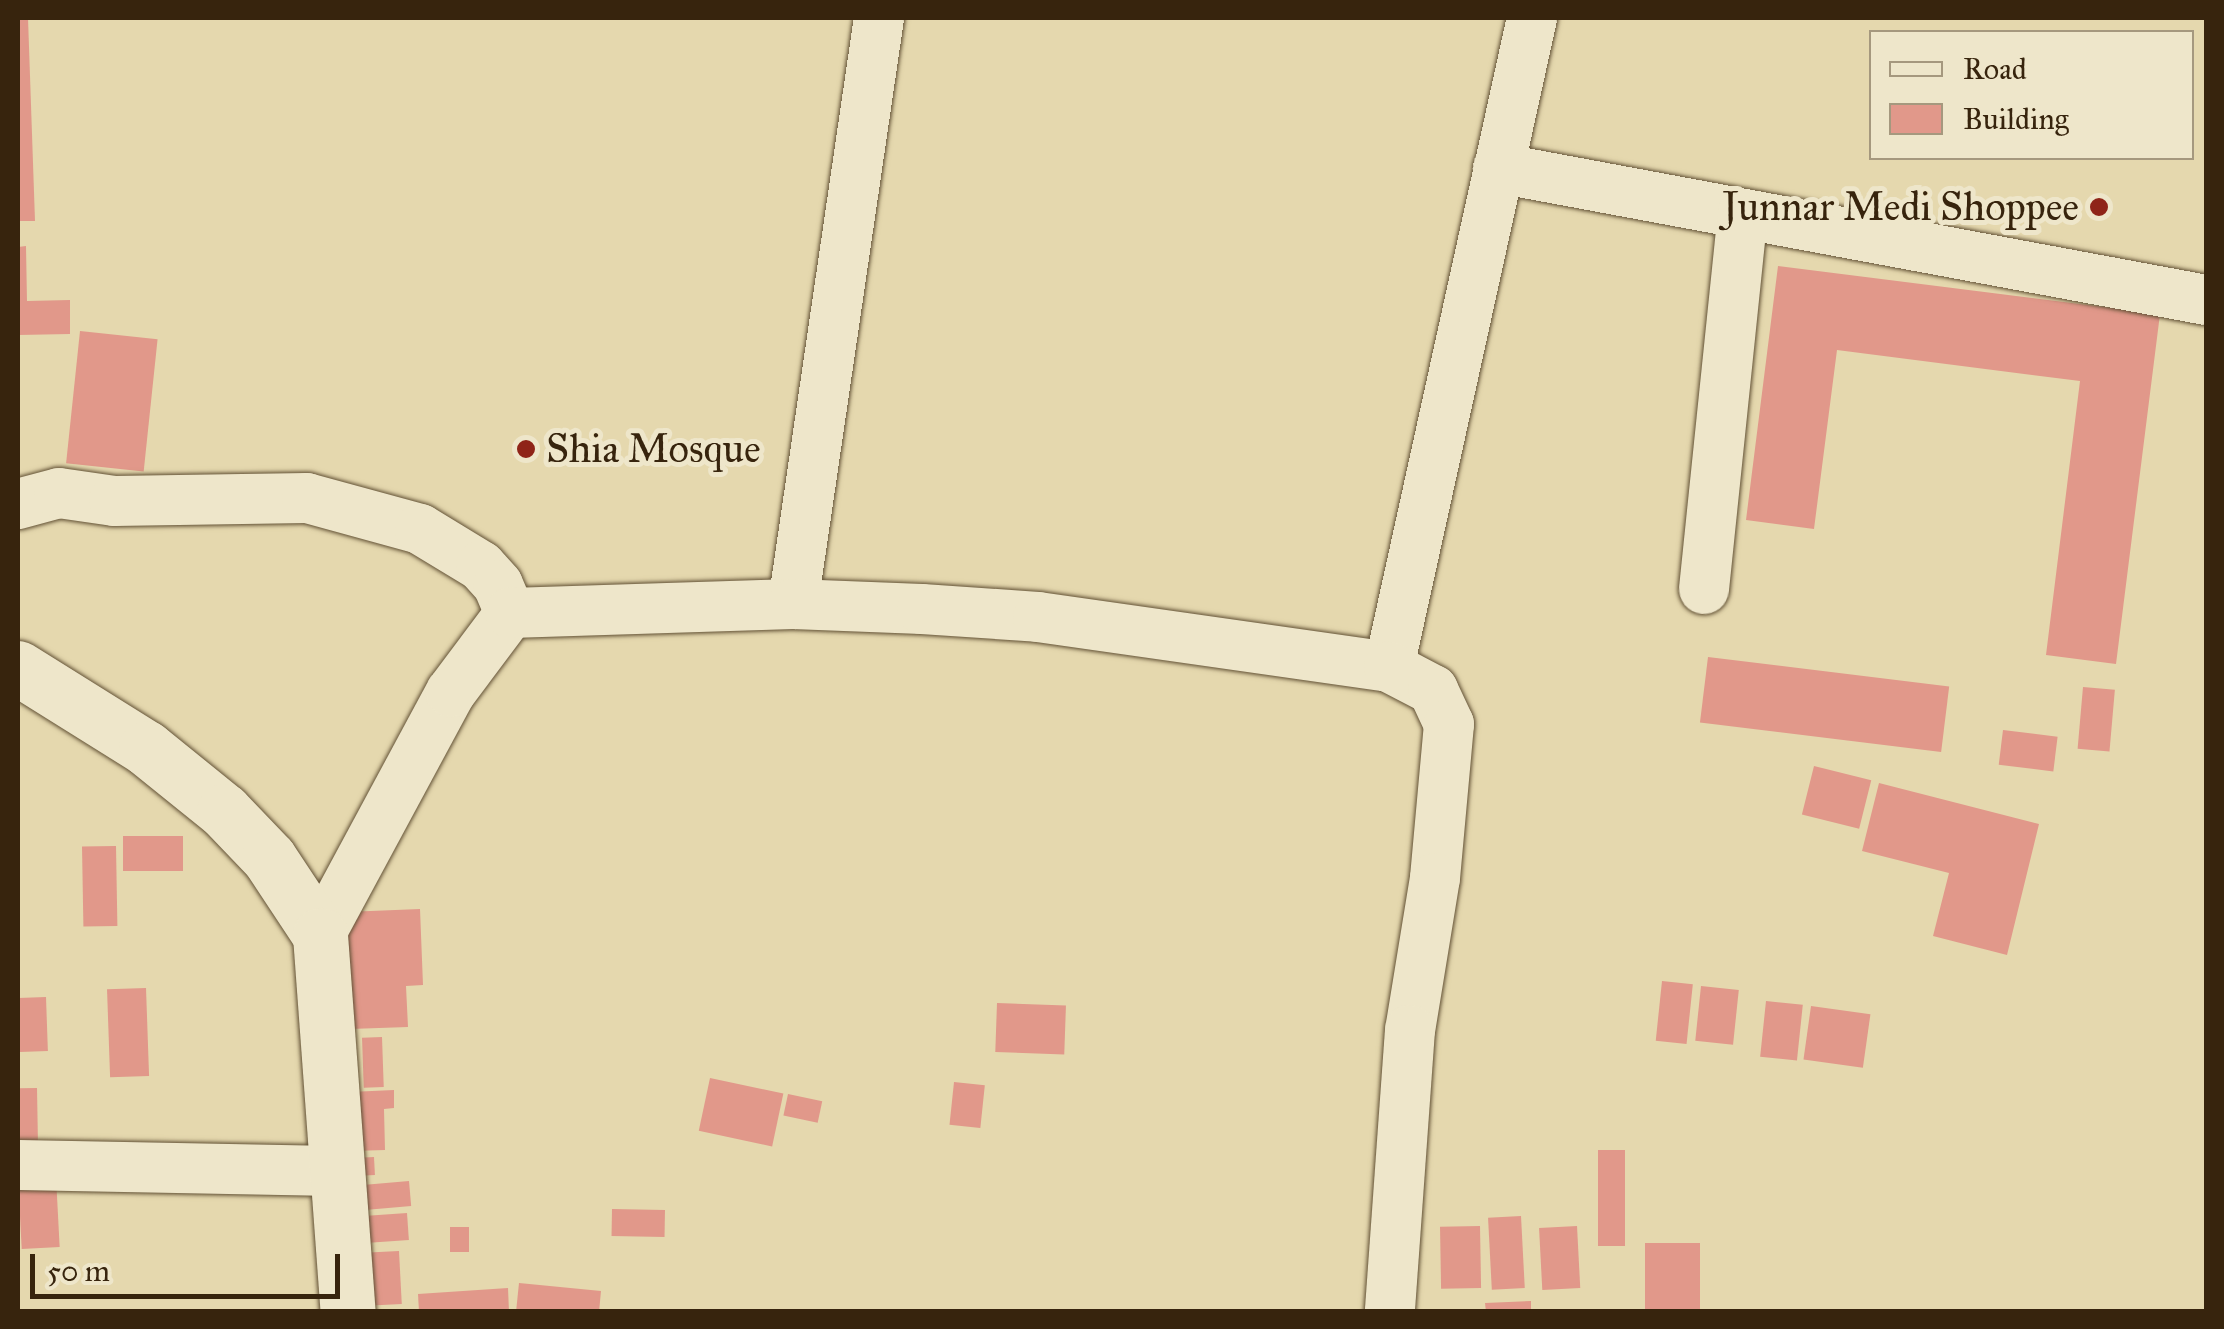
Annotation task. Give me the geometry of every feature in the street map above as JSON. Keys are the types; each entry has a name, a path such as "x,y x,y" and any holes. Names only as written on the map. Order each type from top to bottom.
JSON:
{"street":[{"path":"793,604 879,18"},
{"path":"1389,667 1532,18"},
{"path":"1498,168 2206,300"},
{"path":"1704,589 1743,214"},
{"path":"18,504 59,494 114,501 307,498 420,529 480,566 498,585 510,613"},
{"path":"510,613 793,604 1038,616 1389,667 1433,690 1449,724 1435,878 1410,1030 1390,1312"},
{"path":"320,935 451,692 510,613"},
{"path":"18,668 146,748 224,811 269,858 320,935 348,1312"},
{"path":"18,1165 335,1171"}],"building":[{"path":"18,18 28,18 35,221 18,221"},
{"path":"26,246 27,301 70,300 70,334 18,335 18,247"},
{"path":"1778,266 2160,314 2116,664 2046,655 2080,381 1837,350 1814,529 1746,520"},
{"path":"80,331 158,339 144,471 66,463"},
{"path":"1708,657 1949,687 1941,752 1700,723"},
{"path":"2083,687 2115,690 2109,752 2078,749"},
{"path":"2003,730 2058,737 2053,771 1999,765"},
{"path":"1814,766 1871,780 1859,829 1802,815"},
{"path":"1879,783 2039,824 2007,955 1933,936 1949,873 1862,851"},
{"path":"123,836 183,836 183,871 123,871"},
{"path":"116,846 117,926 83,927 82,847"},
{"path":"420,909 423,985 406,986 408,1027 350,1029 346,912"},
{"path":"1662,981 1693,984 1687,1044 1656,1041"},
{"path":"1701,986 1739,990 1733,1045 1695,1041"},
{"path":"146,988 149,1076 110,1077 107,989"},
{"path":"46,997 48,1051 20,1052 18,998"},
{"path":"1766,1001 1803,1005 1797,1061 1760,1057"},
{"path":"997,1003 1066,1005 1064,1054 995,1052"},
{"path":"1811,1006 1870,1014 1863,1068 1803,1059"},
{"path":"382,1037 384,1087 364,1088 362,1038"},
{"path":"710,1078 783,1094 772,1146 699,1131"},
{"path":"954,1082 985,1085 980,1128 950,1125"},
{"path":"18,1088 37,1088 38,1144 19,1144"},
{"path":"394,1090 394,1108 384,1109 385,1150 352,1151 350,1092"},
{"path":"788,1094 822,1101 818,1123 783,1116"},
{"path":"1598,1150 1625,1150 1625,1246 1598,1246"},
{"path":"374,1157 375,1175 350,1176 349,1158"},
{"path":"56,1177 60,1247 22,1249 18,1179"},
{"path":"409,1181 411,1206 353,1211 351,1186"},
{"path":"612,1209 665,1210 665,1237 612,1236"},
{"path":"407,1213 409,1240 355,1244 353,1217"},
{"path":"1521,1216 1525,1288 1492,1290 1488,1218"},
{"path":"1480,1226 1481,1288 1441,1289 1440,1227"},
{"path":"1577,1226 1580,1288 1542,1290 1539,1228"},
{"path":"450,1227 469,1227 469,1252 450,1252"},
{"path":"1645,1243 1700,1243 1700,1312 1645,1312"},
{"path":"399,1251 402,1304 362,1306 359,1253"},
{"path":"519,1283 601,1291 599,1312 516,1312"},
{"path":"508,1288 509,1312 419,1312 418,1294"},
{"path":"1531,1301 1531,1312 1486,1312 1485,1303"}],"place":[{"name":"Junnar Medi Shoppee","path":"2099,207"},
{"name":"Shia Mosque","path":"526,449"}]}
